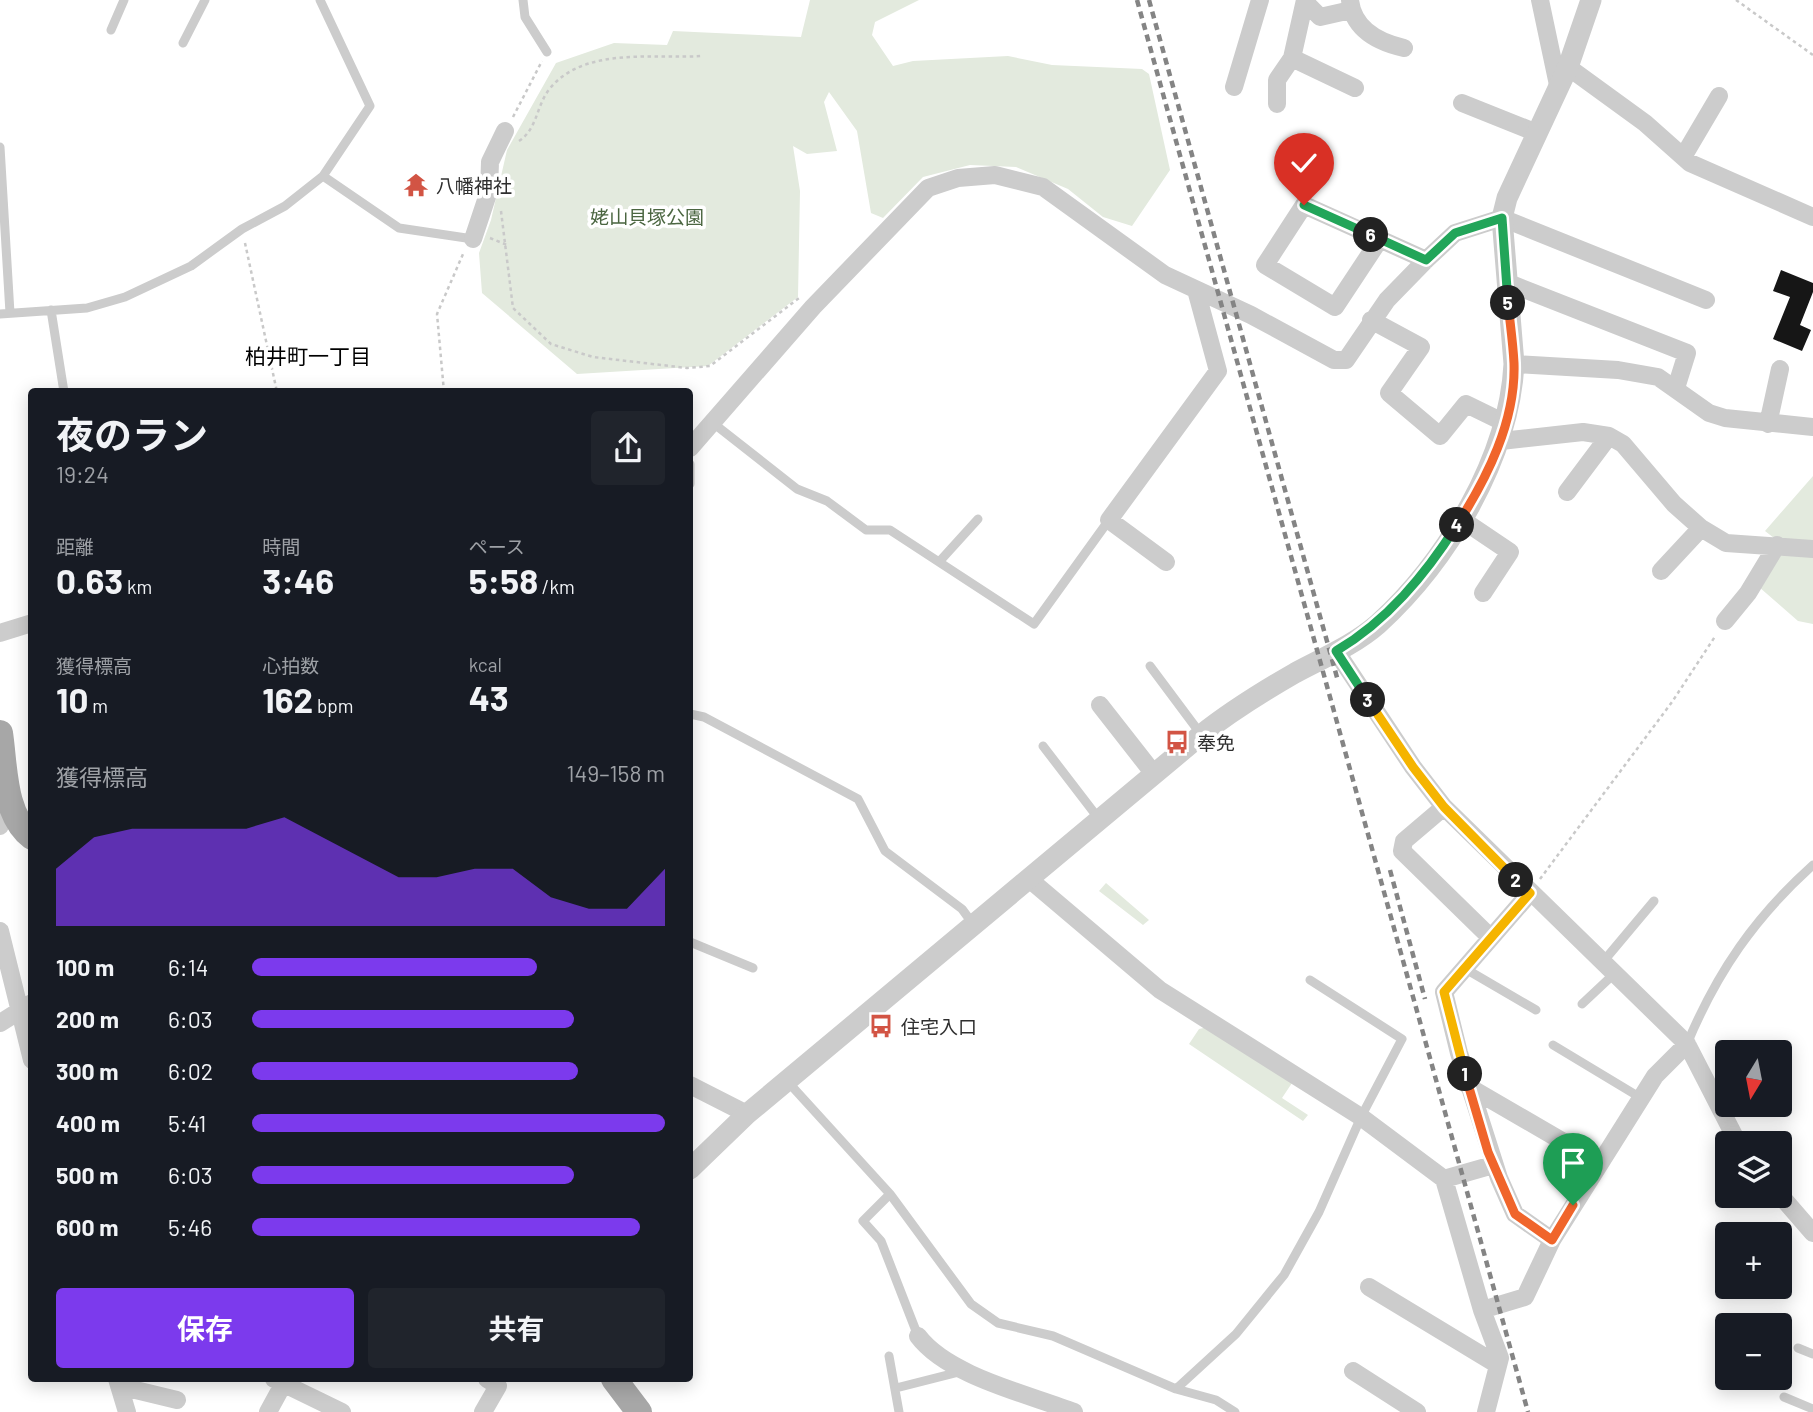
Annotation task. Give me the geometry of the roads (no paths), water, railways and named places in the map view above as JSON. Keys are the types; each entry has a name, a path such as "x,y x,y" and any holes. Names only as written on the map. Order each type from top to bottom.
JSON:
{"main road":[{"path":"0,733 10,801 17,822 28,833"},
{"path":"616,1382 639,1412"}],"street":[{"path":"1234,87 1260,0"},
{"path":"1540,0 1563,76 1645,123 1683,157 1813,217"},
{"path":"693,1166 747,1114 1201,735 1241,705 1378,624 1421,575 1461,519 1503,432 1514,364 1502,218 1507,198 1563,76 1591,0"},
{"path":"1305,1 1320,17 1350,5 1367,33 1381,43 1404,48"},
{"path":"1277,104 1277,80 1292,58 1305,1"},
{"path":"1292,58 1355,88"},
{"path":"1683,157 1719,96"},
{"path":"1462,103 1537,133"},
{"path":"473,239 489,191 490,162 512,137"},
{"path":"693,444 813,307 928,188 958,178 995,175 1043,187 1165,275 1334,360 1346,360 1371,320 1426,260 1455,233 1502,218 1706,300"},
{"path":"1380,239 1335,307 1265,265 1304,205 1380,239 1426,260"},
{"path":"1506,282 1687,353 1676,388"},
{"path":"1166,562 1109,520 1218,371 1196,290"},
{"path":"1371,320 1421,347 1389,393 1440,436 1466,404 1503,432 1583,432 1609,436 1623,444 1674,504 1701,528 1726,543 1813,549"},
{"path":"1514,364 1618,370 1658,377 1709,412 1768,424 1813,427"},
{"path":"1768,424 1780,369"},
{"path":"1567,492 1609,436"},
{"path":"1461,519 1510,552 1483,593"},
{"path":"1661,571 1701,528"},
{"path":"1725,621 1748,593 1777,545"},
{"path":"0,633 28,624"},
{"path":"1336,651 1413,767 1444,807 1687,1044 1732,1131"},
{"path":"1100,705 1154,774"},
{"path":"0,826 10,801"},
{"path":"1444,807 1405,841 1402,852 1491,938"},
{"path":"1029,879 1160,989 1361,1117 1448,1178 1500,1358 1486,1412"},
{"path":"1530,893 1444,992 1488,1167 1515,1214 1552,1240"},
{"path":"0,932 25,1007 28,1030"},
{"path":"0,1023 25,1007"},
{"path":"1488,1309 1525,1297 1552,1240 1655,1076 1687,1044"},
{"path":"693,1087 747,1114"},
{"path":"1469,1087 1574,1148"},
{"path":"1448,1178 1488,1167"},
{"path":"1791,1208 1813,1233"},
{"path":"1369,1287 1498,1365"},
{"path":"918,1336 926,1347 964,1371 1049,1407 1074,1412"},
{"path":"1353,1371 1417,1412"},
{"path":"268,1412 281,1382"},
{"path":"283,1382 342,1412"},
{"path":"484,1412 498,1386 492,1382"},
{"path":"118,1383 177,1400"},
{"path":"118,1383 127,1412"}],"lane":[{"path":"111,30 124,0"},
{"path":"183,43 205,0"},
{"path":"0,147 5,314 87,308 125,298 191,265 242,229 285,206 323,176 370,106 320,0"},
{"path":"523,0 526,17 547,52"},
{"path":"323,176 399,228 473,239"},
{"path":"51,310 63,388"},
{"path":"713,423 797,489 827,501 866,530 890,530 1034,624 1109,520"},
{"path":"939,562 978,519"},
{"path":"1150,666 1201,735"},
{"path":"693,715 704,717 858,799 885,851 962,909 974,925"},
{"path":"1043,746 1100,820"},
{"path":"1687,1044 1708,994 1735,952 1788,888 1813,865"},
{"path":"1582,1004 1654,901"},
{"path":"693,943 752,968"},
{"path":"1464,968 1536,1010"},
{"path":"1176,1389 1236,1334 1284,1275 1319,1212 1361,1117 1402,1039 1310,980"},
{"path":"1553,1045 1641,1098"},
{"path":"787,1081 890,1194 971,1304 998,1324 1053,1336 1176,1389 1216,1401 1235,1412"},
{"path":"890,1194 863,1221 881,1241 918,1336"},
{"path":"1798,1348 1813,1354"},
{"path":"889,1356 899,1412"},
{"path":"896,1388 964,1371"},
{"path":"1784,1397 1813,1409"}],"railway":[{"path":"1137,0 1528,1412"},
{"path":"1149,0 1338,681"},
{"path":"1390,870 1425,999"}],"place":[{"name":"八幡神社","path":"416,185"},
{"name":"奉免","path":"1177,742"},
{"name":"住宅入口","path":"881,1026"}],"district":[{"name":"柏井町一丁目","path":"308,355"}],"park label":[{"name":"姥山貝塚公園","path":"647,216"}]}
